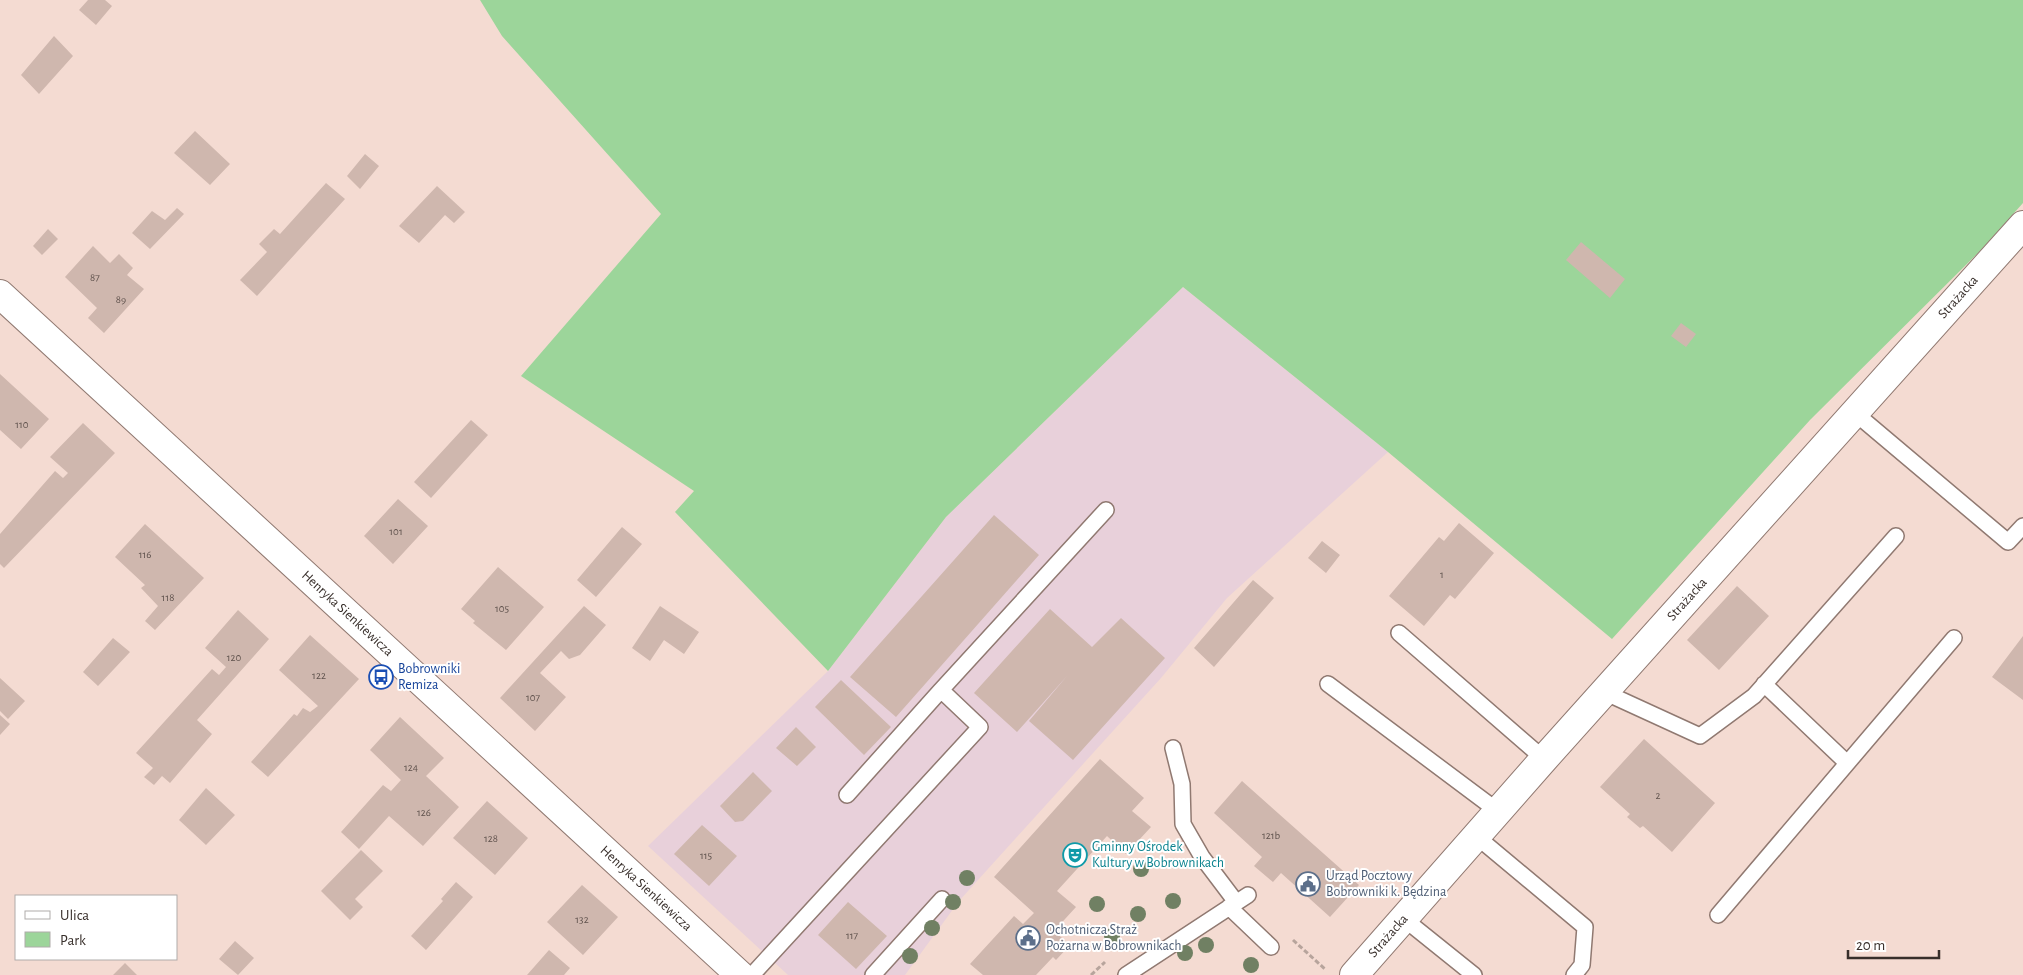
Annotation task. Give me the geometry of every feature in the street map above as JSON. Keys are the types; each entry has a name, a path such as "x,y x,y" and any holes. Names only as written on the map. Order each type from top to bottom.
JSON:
{"street":[{"name":"Strażacka","path":"1354,975 1544,759 2023,225"},
{"name":"Henryka Sienkiewicza","path":"0,294 740,975"}],"lane":[{"path":"1855,413 2008,542 2023,526"},
{"path":"847,796 1106,510"},
{"path":"1604,692 1700,736 1754,696 1896,536"},
{"path":"1399,633 1544,759"},
{"path":"1718,915 1954,638"},
{"path":"1328,684 1499,812"},
{"path":"1764,684 1847,763"},
{"path":"752,975 980,727 941,690"},
{"path":"1173,748 1182,784 1183,824 1202,857 1272,947"},
{"path":"1476,836 1585,927 1582,965 1574,975"},
{"path":"873,975 942,899"},
{"path":"1126,975 1238,901"},
{"path":"1403,918 1474,975"}],"path":[{"path":"1272,947 1284,932 1332,975"}],"shaded area":[{"path":"1183,287 1388,452 1227,598 1161,678 959,901 905,975 788,975 648,846 828,671 946,517"}],"green space":[{"path":"480,0 2023,0 2023,203 1980,251 1810,420 1612,639 1388,452 1183,287 946,517 828,671 675,512 694,491 521,376 661,214 502,36"}],"building":[{"path":"88,0 105,0 112,6 96,25 79,10"},
{"path":"54,36 73,56 39,94 21,75"},
{"path":"195,131 230,164 210,185 174,153"},
{"path":"365,154 379,166 360,189 347,176"},
{"path":"326,183 345,199 257,296 240,280 267,252 259,244 274,229 280,234"},
{"path":"437,186 465,212 454,223 445,215 419,243 399,226"},
{"path":"177,208 184,214 150,249 132,233 152,211 165,220"},
{"path":"48,229 58,239 42,255 33,246"},
{"path":"1581,242 1625,279 1610,298 1566,260"},
{"path":"93,246 110,263 119,254 133,268 127,275 144,289 104,333 88,318 97,308 65,277"},
{"path":"1681,323 1696,334 1686,347 1671,336"},
{"path":"0,374 49,419 21,449 0,430"},
{"path":"471,420 488,435 431,498 414,482"},
{"path":"83,423 115,453 4,568 0,564 0,534 55,471 63,478 68,473 50,457"},
{"path":"398,499 428,526 393,564 364,536"},
{"path":"994,515 1039,555 896,717 850,677"},
{"path":"1459,523 1494,553 1455,599 1450,595 1424,626 1389,596 1439,537 1444,541"},
{"path":"145,524 204,578 155,630 145,621 158,606 141,588 145,585 115,557"},
{"path":"622,527 642,544 596,597 577,580"},
{"path":"1322,541 1340,555 1326,573 1308,558"},
{"path":"498,567 544,607 506,650 473,623 475,621 461,609"},
{"path":"1253,580 1274,598 1214,667 1194,648"},
{"path":"1737,586 1769,616 1719,670 1687,640"},
{"path":"584,606 606,625 580,655 569,659 561,651 540,673 566,697 535,731 500,698"},
{"path":"660,606 699,632 684,654 664,640 650,661 632,648"},
{"path":"1050,609 1092,647 1121,618 1165,658 1073,760 1029,721 1067,676 1017,732 974,693"},
{"path":"238,610 269,639 197,720 212,734 170,783 162,776 154,785 144,777 153,768 136,753 212,669 219,675 226,667 205,648"},
{"path":"310,635 359,679 268,777 251,762 294,714 297,716 303,708 310,712 318,706 279,670"},
{"path":"2023,636 2023,700 1992,677"},
{"path":"113,638 130,652 98,686 83,672"},
{"path":"0,678 25,701 8,719 0,711"},
{"path":"841,680 891,727 864,755 815,707"},
{"path":"0,715 10,724 0,735"},
{"path":"400,717 444,758 426,776 459,807 423,846 389,816 359,849 341,832 383,785 391,791 401,780 370,750"},
{"path":"796,727 816,747 797,766 776,748"},
{"path":"1644,739 1715,803 1672,852 1643,826 1640,828 1627,817 1630,814 1600,787"},
{"path":"1100,759 1144,798 1132,811 1151,827 1126,854 1107,836 1057,891 1076,907 1054,931 1070,945 1056,960 1053,957 1036,975 983,975 970,964 1014,916 1023,924 1034,913 994,877"},
{"path":"753,772 772,791 743,821 735,822 720,806"},
{"path":"1242,781 1359,885 1330,917 1281,873 1273,882 1254,866 1262,857 1214,813"},
{"path":"206,788 235,815 206,845 179,820"},
{"path":"487,801 528,838 495,875 453,838"},
{"path":"702,825 737,856 709,886 674,854"},
{"path":"361,850 383,871 355,899 363,907 350,920 321,891"},
{"path":"456,882 473,897 426,950 411,936 443,901 441,899"},
{"path":"582,885 618,917 583,955 547,922"},
{"path":"848,902 887,936 856,969 818,935"},
{"path":"235,941 254,958 238,975 219,959"},
{"path":"549,950 570,968 564,975 527,975"},
{"path":"125,963 137,975 113,975"}],"place":[{"name":"Bobrowniki Remiza","path":"381,677"},
{"name":"Gminny Ośrodek Kultury w Bobrownikach","path":"1075,855"},
{"name":"Urząd Pocztowy Bobrowniki k. Będzina","path":"1308,884"},
{"name":"Ochotnicza Straż Pożarna w Bobrownikach","path":"1028,938"}]}
